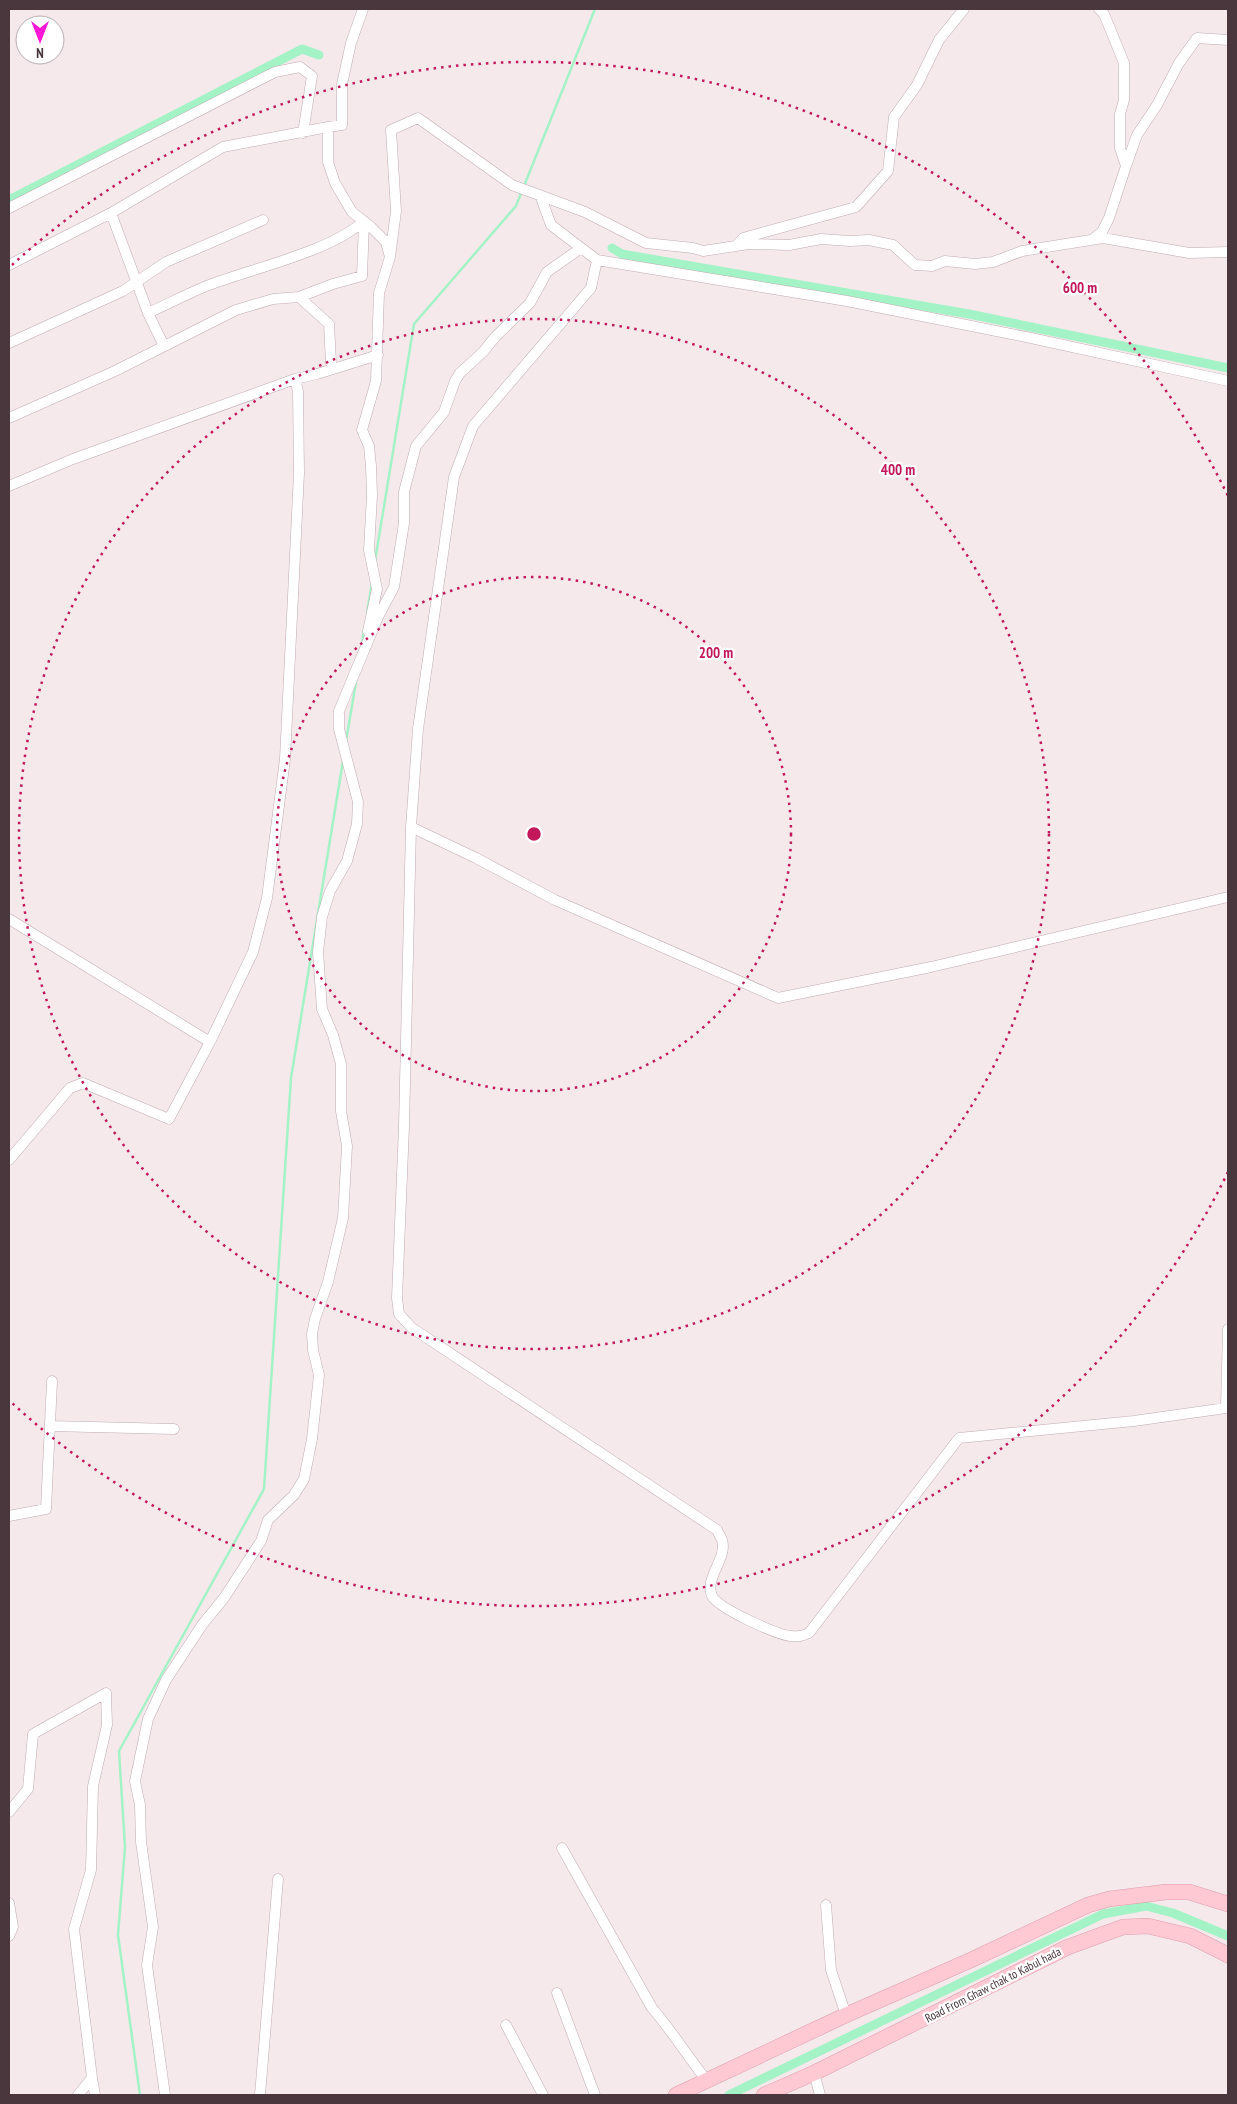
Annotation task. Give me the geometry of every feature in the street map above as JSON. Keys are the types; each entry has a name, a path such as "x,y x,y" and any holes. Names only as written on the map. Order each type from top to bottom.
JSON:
{"street":[{"path":"9,265 111,214 223,147 342,125 342,84 351,43 363,9"},
{"path":"736,246 743,238 856,207 888,171 894,117 917,84 939,40 964,9"},
{"path":"1099,9 1104,14 1124,63 1124,100 1120,114 1120,148 1126,166"},
{"path":"1092,239 1102,232 1109,218 1137,134 1157,104 1179,63 1197,38 1228,40"},
{"path":"9,208 275,72 300,67 312,76 303,132"},
{"path":"366,645 371,611 377,589 369,550 372,496 371,466 369,446 362,430 376,381 380,294 390,258 396,211 391,130 418,118 512,185 585,212 646,243 693,248 703,252 750,244 789,246 821,239 850,242 869,240 893,245 915,265 932,266 946,261 975,264 993,262 1022,251 1103,238 1189,253 1228,252"},
{"path":"328,127 328,162 335,183 352,212 386,242 390,258"},
{"path":"540,195 551,225 597,260 855,302 1228,381"},
{"path":"111,214 135,283 164,346"},
{"path":"9,343 123,291 166,262 262,220"},
{"path":"9,418 115,371 236,310 273,299 299,297 333,284 362,276 364,221"},
{"path":"148,313 204,288 312,249 355,229 364,221"},
{"path":"165,2095 147,1965 153,1927 141,1842 140,1805 135,1781 148,1718 166,1680 202,1625 224,1598 261,1541 268,1520 294,1495 304,1480 312,1439 319,1375 313,1350 312,1334 315,1319 328,1282 344,1218 347,1146 341,1111 341,1064 333,1035 322,1009 318,952 322,917 330,891 347,861 357,824 358,802 339,729 339,711 378,617 394,587 404,523 404,492 416,446 444,412 455,381 460,373 484,352 496,336 530,303 547,272 581,248"},
{"path":"597,260 591,288 473,426 454,477 418,729 411,827 404,1126 397,1298 399,1314 412,1328 717,1530 723,1541 723,1547 711,1585 712,1595 717,1603 728,1611 788,1636 800,1637 809,1633 959,1438 1134,1421 1226,1408 1228,1330"},
{"path":"299,297 329,324 331,363 334,368"},
{"path":"9,486 73,459 295,378 378,355"},
{"path":"9,1160 70,1088 83,1083 169,1119 210,1042 253,952 267,898 285,759 299,474 298,391 295,378"},
{"path":"411,827 555,900 778,998 932,967 1228,897"},
{"path":"9,919 210,1042"},
{"path":"9,1516 46,1509 52,1380"},
{"path":"50,1426 174,1429"},
{"path":"9,1812 28,1789 33,1734 106,1693 107,1725 93,1786 91,1870 74,1928 95,2095"},
{"path":"562,1848 652,2008 707,2081"},
{"path":"260,2095 278,1879"},
{"path":"676,2095 1088,1905 1110,1898 1166,1892 1189,1892 1228,1904"},
{"path":"9,1903 13,1927 9,1936"},
{"path":"826,1905 831,1970 846,2015"},
{"name":"Road From Ghaw chak to Kabul hada","path":"764,2095 814,2074 1068,1947 1123,1927 1148,1926 1190,1936 1228,1955"},
{"path":"557,1993 595,2095"},
{"path":"506,2025 543,2095"},
{"path":"814,2074 820,2095"},
{"path":"78,2095 92,2078"}],"waterway":[{"path":"524,186 595,9"},
{"path":"9,200 302,49 319,55"},
{"path":"375,561 414,324 516,206 522,191"},
{"path":"612,248 622,254 969,314 1228,368"},
{"path":"367,613 372,583"},
{"path":"362,645 364,630"},
{"path":"346,741 356,682"},
{"path":"140,2095 118,1935 125,1847 119,1751 264,1489 291,1078 343,761"},
{"path":"729,2095 1103,1914 1146,1906 1173,1913 1228,1936"}]}
